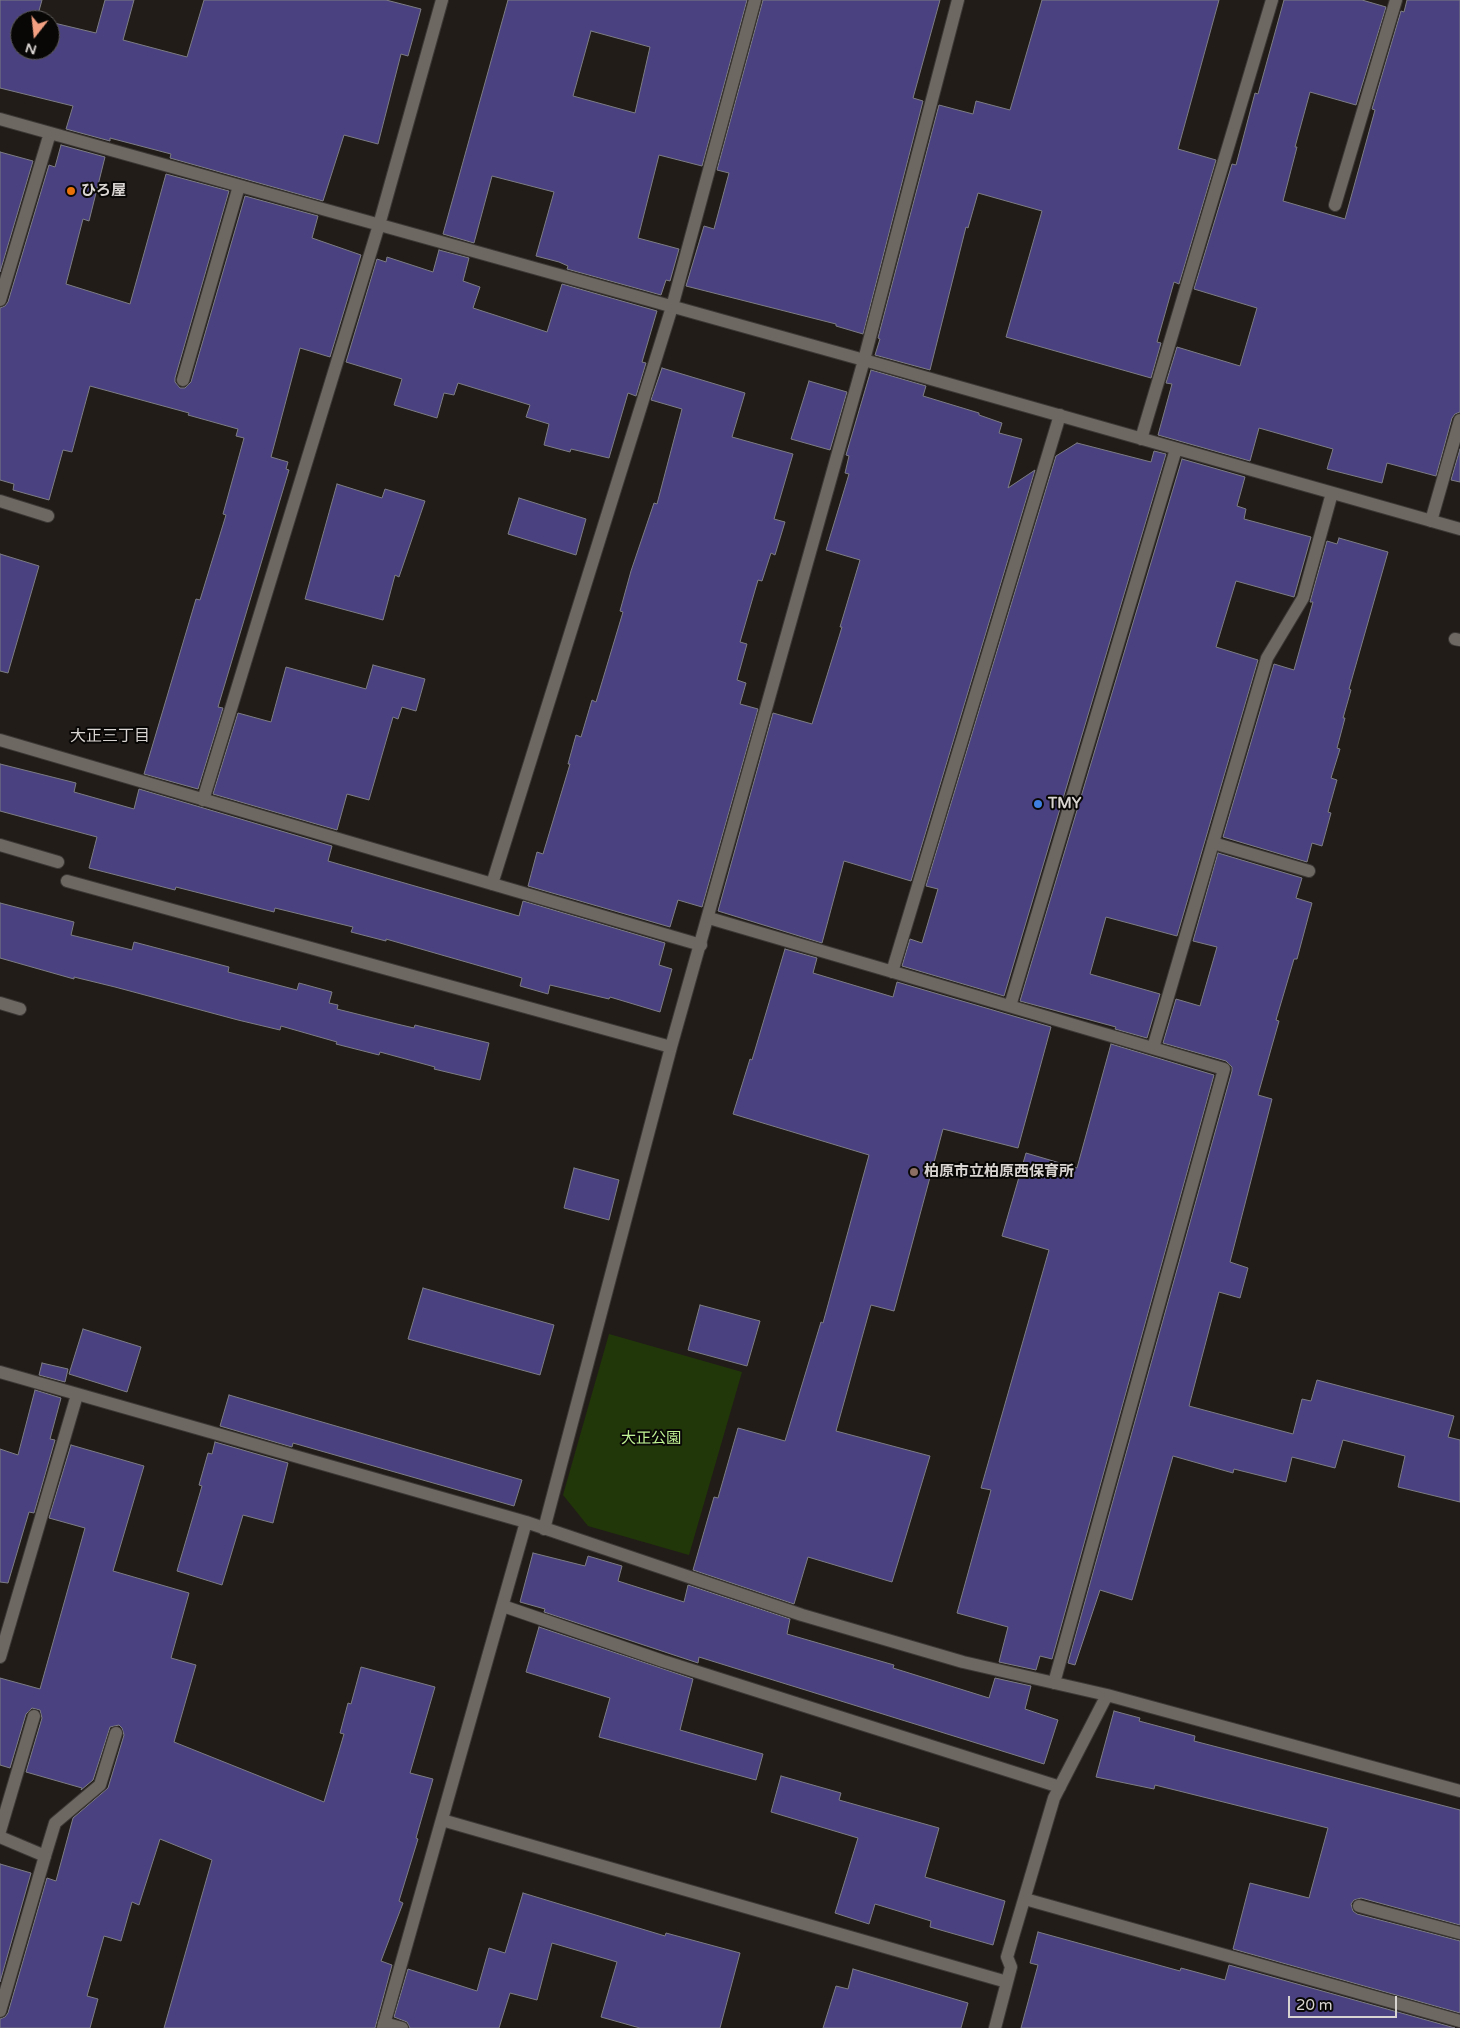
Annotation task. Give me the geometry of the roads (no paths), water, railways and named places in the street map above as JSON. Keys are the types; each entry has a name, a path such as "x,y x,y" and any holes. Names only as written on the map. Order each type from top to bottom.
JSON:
{"street":[{"path":"203,800 378,225 442,0"},
{"path":"492,884 672,307 755,0"},
{"path":"544,1529 671,1048 864,360 958,0"},
{"path":"1141,439 1272,0"},
{"path":"1335,205 1396,0"},
{"path":"0,119 864,360 1460,529"},
{"path":"0,300 50,133"},
{"path":"183,380 239,186"},
{"path":"892,972 1060,416"},
{"path":"1431,521 1460,420"},
{"path":"1010,1006 1176,448"},
{"path":"1153,1048 1267,658 1303,598 1332,493"},
{"path":"0,501 48,516"},
{"path":"0,740 701,945"},
{"path":"1213,843 1308,871"},
{"path":"0,845 58,862"},
{"path":"67,880 671,1048"},
{"path":"709,918 1224,1069 1054,1683"},
{"path":"0,1003 20,1009"},
{"path":"0,1372 526,1522 802,1615 963,1662 1107,1695 1460,1791"},
{"path":"0,1657 78,1395"},
{"path":"402,2028 383,2025 526,1522"},
{"path":"503,1606 663,1661 1060,1786"},
{"path":"995,2028 1011,1967 1007,1958 1054,1798 1107,1695"},
{"path":"0,1831 34,1716"},
{"path":"0,2012 55,1823 100,1785 116,1733"},
{"path":"442,1820 1007,1982"},
{"path":"0,1837 46,1856"},
{"path":"1025,1899 1460,2020"},
{"path":"1359,1906 1460,1933"}],"place":[{"name":"ひろ屋","path":"71,191"},
{"name":"TMY","path":"1038,804"},
{"name":"柏原市立柏原西保育所","path":"914,1172"}],"district":[{"name":"大正三丁目","path":"110,737"}],"park label":[{"name":"大正公園","path":"651,1439"}]}
